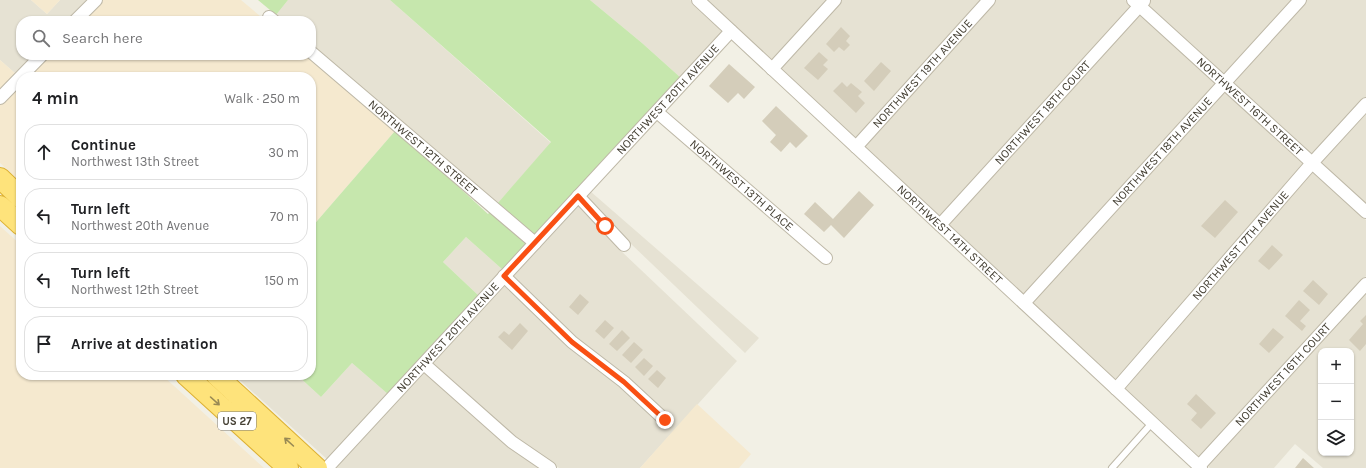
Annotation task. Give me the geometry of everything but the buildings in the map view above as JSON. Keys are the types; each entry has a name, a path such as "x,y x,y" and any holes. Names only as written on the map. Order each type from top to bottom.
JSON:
{"highway":[{"path":"0,178 16,193"},
{"path":"0,206 16,220"},
{"name":"US 27","path":"191,380 288,468"},
{"name":"US 27","path":"221,380 318,468"}],"street":[{"path":"80,16 96,0"},
{"name":"NORTHWEST 14TH STREET","path":"698,0 1200,467"},
{"path":"772,69 835,0"},
{"name":"NORTHWEST 19TH AVENUE","path":"856,147 989,0"},
{"name":"NORTHWEST 18TH AVENUE","path":"1024,304 1300,0"},
{"name":"NORTHWEST 16TH STREET","path":"1139,2 1224,83 1366,212"},
{"name":"NORTHWEST 18TH COURT","path":"940,225 1139,2"},
{"name":"NORTHWEST 20TH AVENUE","path":"327,468 731,31"},
{"name":"NORTHWEST 12TH STREET","path":"316,56 535,243"},
{"path":"25,72 37,60"},
{"path":"0,98 16,82"},
{"name":"NORTHWEST 17TH AVENUE","path":"1116,389 1312,163 1366,104"},
{"name":"NORTHWEST 13TH PLACE","path":"657,112 826,258"},
{"path":"578,196 624,245"},
{"path":"504,276 572,342 624,382 665,420"},
{"name":"NORTHWEST 16TH COURT","path":"1200,467 1366,284"},
{"path":"424,364 512,442 550,468"}],"lane":[{"path":"1112,468 1152,422"}],"shaded area":[{"path":"0,0 31,0 47,14 60,0 89,0 73,16 16,16 16,60 30,60 18,72 16,72 16,74 0,60"},
{"path":"31,0 60,0 47,14"},
{"path":"103,0 241,0 260,16 88,16"},
{"path":"288,0 390,0 551,143 497,204 316,49 316,16 276,15"},
{"path":"590,0 690,0 724,32 681,78"},
{"path":"706,0 828,0 773,62"},
{"path":"841,0 982,0 856,140 780,68"},
{"path":"996,0 1125,0 1132,7 940,218 864,146"},
{"path":"1151,0 1293,0 1224,75 1147,5"},
{"path":"1307,0 1366,0 1366,97 1312,155 1232,82"},
{"path":"1139,13 1217,83 1025,296 948,224"},
{"path":"0,60 16,74 0,91"},
{"path":"44,60 311,60 395,131 316,222 316,72 33,72"},
{"path":"16,89 16,177 0,163 0,105"},
{"path":"1224,90 1305,164 1116,381 1032,303"},
{"path":"1366,111 1366,204 1320,162"},
{"path":"1312,171 1366,220 1366,276 1199,458 1124,388"},
{"path":"590,191 759,338 745,353 628,241 585,196"},
{"path":"578,204 620,250 737,361 640,468 559,468 516,438 432,363 504,284 568,346 620,386 665,428 673,420 628,378 575,338 511,276"},
{"path":"0,226 16,240 16,380 167,380 264,468 0,468"},
{"path":"466,237 503,270 479,296 443,262"},
{"path":"1366,291 1366,468 1323,468 1295,444 1274,468 1210,468 1207,465"},
{"path":"352,363 389,395 328,460 240,380 302,380 321,397"},
{"path":"424,372 540,468 335,467"},
{"path":"697,404 751,454 739,468 640,468"}],"green space":[{"path":"258,0 288,0 276,15"},
{"path":"390,0 590,0 681,78 535,236 497,204 551,142"},
{"path":"395,131 488,214 490,212 528,244 503,270 466,237 443,262 479,296 389,395 352,363 321,397 302,380 316,380 316,222"}],"route":[{"path":"605,226 578,196 504,276 572,342 624,382 665,420"}]}
